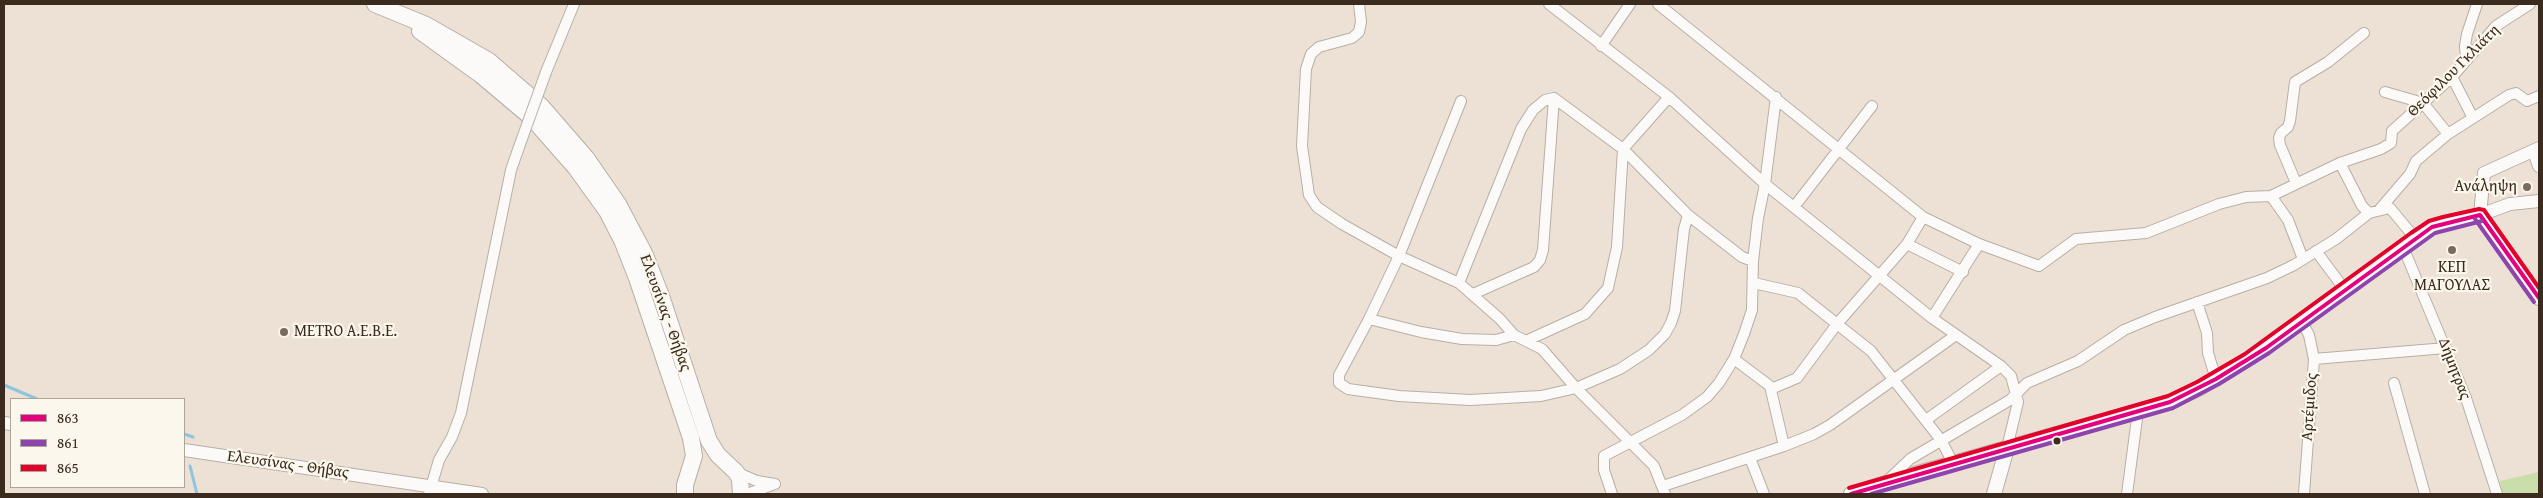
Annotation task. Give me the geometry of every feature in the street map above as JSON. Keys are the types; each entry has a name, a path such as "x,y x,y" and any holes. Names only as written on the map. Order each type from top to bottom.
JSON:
{"main road":[{"name":"Ελευσίνας - Θήβας","path":"379,5 446,35 489,62 541,106 587,159 618,204 649,264 709,441 740,479 741,494"},
{"name":"Ελευσίνας - Θήβας","path":"379,5 441,45 514,101 563,151 597,196 622,240 646,304 691,438 694,456 685,486"},
{"path":"1851,494 1953,463 2170,402 2216,379 2302,322 2432,227 2480,215 2539,298"},
{"path":"1994,494 2008,448"},
{"name":"Ελευσίνας - Θήβας","path":"685,486 706,461 731,468"}],"street":[{"path":"430,490 439,460 452,437 461,413 511,170 546,72 574,4"},
{"path":"1360,4 1361,22 1359,32 1352,38 1319,47 1311,54 1306,69 1302,146 1305,178 1309,195 1317,207 1342,224 1399,256 1459,283 1473,294 1514,335 1528,340 1542,349 1576,388 1654,466 1664,490 1784,446 1830,425 1956,335"},
{"path":"1549,4 1669,97 1765,184 1932,318 2001,366 2011,376 2018,402 2008,448"},
{"path":"1601,46 1630,4"},
{"path":"1658,4 1923,217 1979,244 1963,272 1932,318"},
{"path":"2466,58 2467,34 2477,4"},
{"name":"Θεόφιλου Γκλιάτη","path":"1979,244 2040,266 2076,239 2146,233 2219,204 2246,197 2270,196 2340,163 2382,149 2391,143 2392,131 2452,77 2466,58 2496,26 2530,4"},
{"path":"2296,183 2280,146 2279,138 2281,133 2288,127 2290,121 2296,82 2328,62 2364,33"},
{"path":"2452,77 2474,118"},
{"path":"2385,92 2423,104 2448,134"},
{"path":"2380,209 2410,174 2416,161 2448,134 2509,95 2516,93 2527,101 2539,96"},
{"path":"1528,340 1585,314 1608,288 1616,247 1623,149 1669,97"},
{"path":"1612,494 1604,470 1604,456 1682,415 1707,397 1734,360 1752,310 1753,261 1776,97"},
{"path":"1459,283 1521,129 1533,110 1545,100 1554,98 1623,149 1688,216 1742,257 1753,261"},
{"path":"1473,294 1534,267 1540,260 1543,250 1554,98"},
{"path":"1461,101 1399,256 1369,319 1339,375 1339,383 1348,389 1398,396 1470,400 1541,396 1576,388 1620,369 1649,350 1665,334 1675,311 1684,229 1688,216"},
{"path":"1794,207 1840,150 1872,106"},
{"path":"2539,166 2537,150 2484,173 2480,215 2510,204 2539,201"},
{"path":"2340,163 2362,206 2369,213"},
{"path":"2270,196 2288,220 2303,259"},
{"path":"1885,484 1910,459 2010,400 2027,383 2078,361 2124,330 2155,317 2267,278 2316,251 2369,213 2390,208 2415,238"},
{"path":"1771,389 1797,378 1837,324 1907,244 1923,217"},
{"path":"1907,244 1963,272"},
{"name":"Δήμητρας","path":"2403,247 2466,398 2496,494"},
{"path":"2316,251 2345,290"},
{"path":"1754,283 1798,294 1871,351 1892,380 1942,440 1953,463"},
{"path":"2197,302 2208,333 2208,353 2216,379"},
{"path":"1369,319 1421,332 1462,339 1496,340 1514,335"},
{"name":"Αρτέμιδος","path":"2302,322 2309,335 2314,359 2304,494"},
{"path":"2314,359 2446,348"},
{"path":"1734,360 1766,381 1771,389 1784,446"},
{"path":"1926,420 2001,366"},
{"path":"2394,383 2425,494"},
{"path":"2127,494 2138,411"},
{"name":"Ελευσίνας - Θήβας","path":"185,450 430,490 482,494"},
{"path":"1750,458 1764,494"},
{"path":"731,468 757,481 775,484 748,494"}],"green space":[{"path":"2539,472 2539,494 2502,494 2500,481"}],"waterway":[{"path":"4,385 35,398"},
{"path":"185,434 193,437"},
{"path":"190,466 197,494"}],"transit line":[{"name":"865","path":"1849,488 2168,396 2197,382 2245,354 2429,221 2479,209 2484,210 2539,288"},
{"name":"863","path":"2480,215 2539,298"},
{"name":"863","path":"1851,494 2170,402 2216,379 2266,348 2432,227 2480,215"},
{"name":"861","path":"2475,219 2534,302"},
{"name":"861","path":"1871,494 2173,408 2219,384 2269,353 2435,233 2482,221"}],"place":[{"name":"Ανάληψη","path":"2527,187"},
{"name":"ΚΕΠ ΜΑΓΟΥΛΑΣ","path":"2452,250"},
{"name":"METRO Α.Ε.Β.Ε.","path":"284,332"}]}
